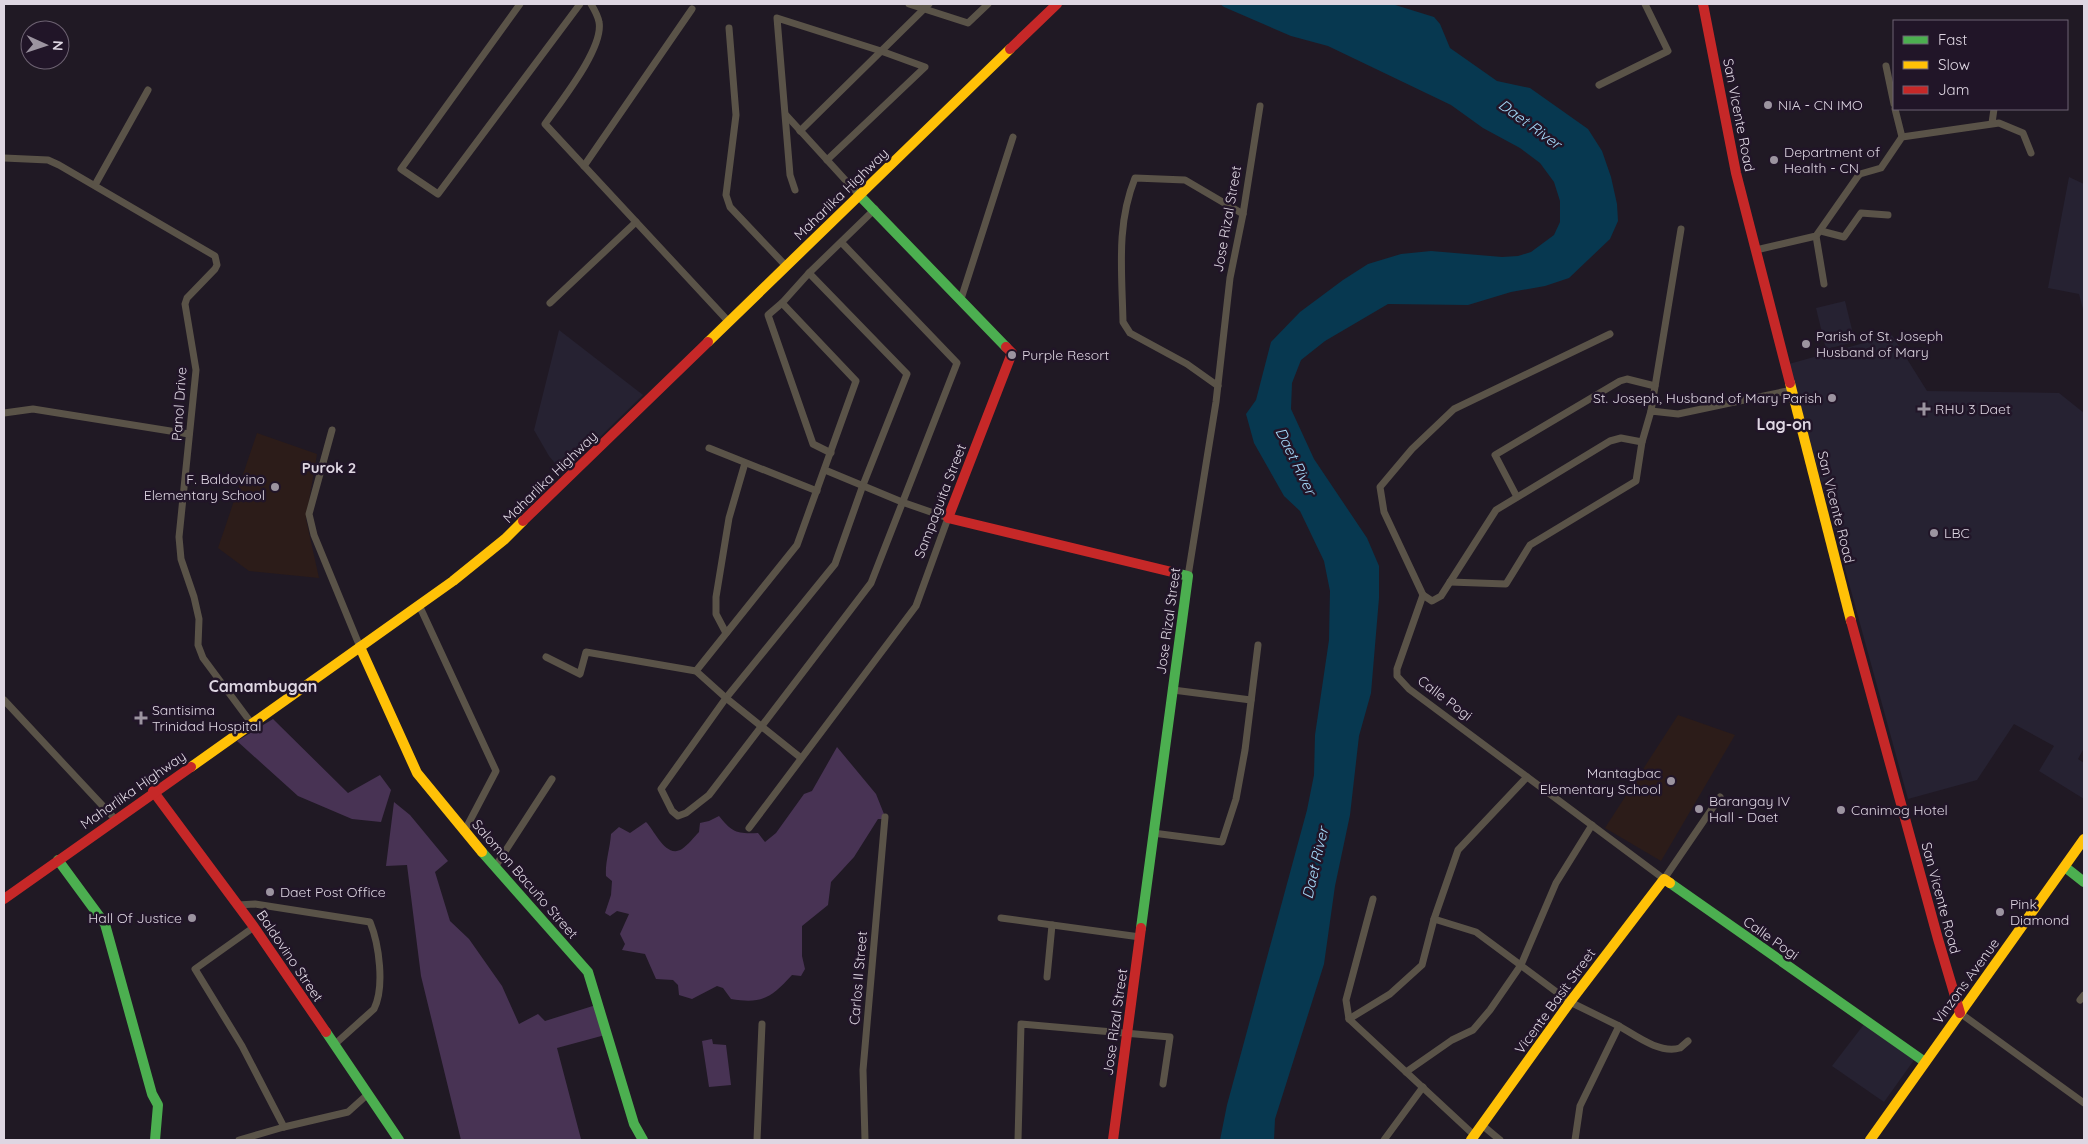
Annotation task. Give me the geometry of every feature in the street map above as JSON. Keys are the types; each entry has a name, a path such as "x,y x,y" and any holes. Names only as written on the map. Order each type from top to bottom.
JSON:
{"main road":[{"name":"Maharlika Highway","path":"4,899 153,791 252,724 419,605 505,539 1057,4"},
{"name":"San Vicente Road","path":"1703,4 1736,173 1846,600 1935,929 1960,1013"},
{"name":"Sampaguita Street","path":"859,195 1012,353 948,518"},
{"path":"948,518 1188,576"},
{"name":"Jose Rizal Street","path":"1112,1140 1188,576"},
{"name":"Salomon Bacuño Street","path":"360,647 416,773 464,832 588,972 634,1124 644,1140"},
{"name":"Baldovino Street","path":"153,791 254,926 399,1140"},
{"name":"Vinzons Avenue","path":"1870,1140 2084,839"},
{"path":"58,860 96,911 107,931 152,1094 158,1104 155,1140"},
{"path":"2065,867 2084,882"},
{"name":"Vicente Basit Street","path":"1473,1138 1570,1002 1664,880"},
{"name":"Calle Pogi","path":"1664,880 1926,1062"}],"street":[{"path":"520,4 401,169 438,194 580,4"},
{"path":"591,4 599,21 599,38 584,68 545,124 729,322"},
{"path":"908,4 926,6 968,23 988,4"},
{"path":"1599,85 1668,51 1646,4"},
{"path":"800,131 926,6"},
{"path":"584,166 692,9"},
{"path":"794,190 790,175 777,18 925,67 827,160"},
{"path":"729,28 736,115 726,195 730,206 786,266"},
{"path":"1886,66 1893,97"},
{"path":"95,186 148,90"},
{"name":"Jose Rizal Street","path":"1188,576 1218,386 1230,278 1243,214 1260,106"},
{"path":"1824,284 1818,233 1860,174 1881,168 1902,136 1895,110"},
{"path":"1992,123 1994,110"},
{"path":"786,115 859,195"},
{"path":"1902,136 1999,123 2023,133 2031,153"},
{"path":"961,299 1013,137"},
{"name":"Panol Drive","path":"4,158 48,160 212,252 217,260 215,269 187,298 185,304 196,370 179,537 181,559 194,596 199,619 198,645 203,658 252,724"},
{"path":"1218,386 1188,364 1130,333 1123,322 1122,227 1127,199 1135,178 1185,180 1243,214"},
{"path":"831,453 813,444 768,315 875,210"},
{"path":"1756,250 1818,233 1844,237 1861,213 1888,215"},
{"path":"550,303 636,222"},
{"path":"1450,582 1506,584 1530,545 1636,481 1642,442 1655,386 1681,228"},
{"path":"809,273 907,374 863,485 835,564 726,698 661,788 672,811 678,816 686,813 709,795 871,583 957,363 842,242"},
{"path":"696,671 797,544 856,381 782,303"},
{"path":"1610,334 1454,410 1412,448 1380,487 1384,512 1423,595 1429,600 1436,600 1441,596 1496,510 1610,441 1621,438 1642,442"},
{"path":"1517,497 1495,455 1620,381 1627,379 1655,386"},
{"path":"1650,411 1678,414 1792,390"},
{"path":"4,413 33,409 189,434"},
{"path":"332,430 309,514 314,535 360,647"},
{"path":"709,448 817,491"},
{"path":"726,633 716,614 716,597 729,518 745,463"},
{"path":"825,470 902,502 948,518"},
{"name":"Sampaguita Street","path":"749,828 916,606 948,518"},
{"name":"Calle Pogi","path":"1423,595 1397,669 1397,676 1409,689 1664,880"},
{"path":"419,605 496,771 464,832"},
{"path":"1153,833 1222,842 1236,799 1258,645"},
{"path":"546,657 580,674 586,652 696,671 726,698 801,758"},
{"path":"1172,690 1251,700"},
{"path":"4,700 115,819"},
{"path":"1349,1019 1390,994 1422,965 1434,919 1458,850 1527,777"},
{"path":"495,867 552,779"},
{"path":"1664,880 1720,797"},
{"name":"Carlos II Street","path":"865,1140 863,1070 885,817"},
{"path":"1406,1072 1452,1040 1472,1030 1490,1010 1521,965 1556,883 1592,825"},
{"path":"1373,899 1346,1000 1349,1019 1423,1087 1473,1138"},
{"path":"238,905 255,904 370,922 373,930 380,980 378,1002 374,1010 334,1045"},
{"path":"1001,918 1140,937"},
{"path":"1434,919 1476,932 1570,1002 1619,1026 1644,1041 1665,1048 1680,1048 1688,1040"},
{"path":"1047,977 1052,924"},
{"path":"254,926 195,969 242,1046 284,1127"},
{"path":"1960,1013 2084,1103"},
{"path":"757,1140 762,1024"},
{"path":"1018,1140 1021,1024 1170,1037 1163,1084"},
{"path":"1575,1140 1580,1106 1619,1026"},
{"path":"1384,1140 1423,1087"},
{"path":"238,1140 348,1112 368,1094"},
{"path":"1482,1125 1500,1140"}],"shaded area":[{"path":"2069,177 2084,184 2084,313 2079,294 2048,288"},
{"path":"1845,301 1855,342 1826,349 1816,308"},
{"path":"559,330 643,395 563,473 549,456 534,430"},
{"path":"1892,335 1927,391 2059,393 2084,413 2084,748 2078,759 2084,763 2084,799 2039,771 2054,746 2014,724 1977,780 1908,799 1789,364"},
{"name":"F. Baldovino Elementary School","path":"257,433 317,454 306,519 319,578 249,571 218,548"},
{"name":"Mantagbac Elementary School","path":"1678,715 1735,735 1661,861 1605,828"},
{"path":"273,719 348,793 380,775 391,790 381,822 352,819 298,796 237,741"},
{"path":"837,747 876,794 886,819 878,819 854,857 831,882 828,905 802,926 802,956 805,969 801,976 792,975 772,994 758,1000 731,999 723,988 717,986 692,999 679,995 678,985 673,980 656,979 645,954 622,950 625,944 620,934 629,914 617,911 610,916 605,913 611,895 612,881 606,876 606,871 611,834 619,827 630,833 646,822 661,843 676,851 682,849 699,832 700,823 719,816 731,829 744,833 758,833 765,842 776,833 804,794 812,791"},
{"path":"394,802 410,815 448,861 435,872 450,921 469,939 502,986 519,1024 538,1014 545,1021 596,1005 605,1035 557,1048 581,1139 461,1140 421,976 407,865 386,866"},
{"path":"1865,1023 1914,1060 1884,1102 1832,1066"},
{"path":"712,1039 713,1044 726,1045 731,1085 709,1087 702,1041"}],"water":[{"name":"Daet River","path":"1220,4 1392,4 1434,17 1440,24 1450,48 1497,81 1530,88 1588,129 1602,151 1611,177 1617,204 1618,221 1610,239 1569,278 1545,286 1511,292 1468,305 1388,304 1325,341 1301,360 1292,383 1291,409 1314,459 1367,538 1379,566 1379,598 1371,693 1359,736 1350,815 1335,886 1324,964 1275,1119 1274,1140 1220,1140 1227,1105 1307,810 1314,775 1315,735 1329,640 1330,591 1324,561 1300,511 1284,496 1254,443 1246,414 1256,400 1271,342 1300,312 1343,280 1368,264 1401,254 1431,251 1502,257 1518,256 1531,252 1554,235 1560,222 1560,201 1554,182 1540,163 1520,148 1483,128 1451,105 1328,46 1291,36"}],"traffic: fast":[{"path":"859,195 1006,347"},
{"path":"1141,928 1188,576 1176,573"},
{"path":"482,852 588,972 634,1124 643,1140"},
{"path":"58,860 105,924 152,1094 158,1105 155,1140"},
{"path":"2065,867 2084,882"},
{"path":"1670,883 1925,1062"},
{"path":"326,1032 399,1140"}],"traffic: slow":[{"path":"708,342 1010,49"},
{"path":"1790,383 1851,621"},
{"path":"191,767 453,581 505,539 523,521"},
{"path":"360,647 417,773 482,852"},
{"path":"1870,1140 2084,839"},
{"path":"1471,1140 1570,1002 1664,879 1670,883"}],"traffic: jam":[{"path":"1010,49 1057,4"},
{"path":"1703,4 1736,173 1790,383"},
{"path":"523,521 708,342"},
{"path":"1006,347 1012,353 948,518 1176,573"},
{"path":"1851,621 1960,1013"},
{"path":"4,899 191,767"},
{"path":"153,791 254,927 326,1032"},
{"path":"1113,1140 1141,928"}],"place":[{"name":"NIA - CN IMO","path":"1768,105"},
{"name":"Department of Health - CN","path":"1774,160"},
{"name":"Parish of St. Joseph Husband of Mary","path":"1806,344"},
{"name":"Purple Resort","path":"1012,355"},
{"name":"St. Joseph, Husband of Mary Parish","path":"1832,398"},
{"name":"RHU 3 Daet","path":"1924,409"},
{"name":"F. Baldovino Elementary School","path":"275,487"},
{"name":"LBC","path":"1934,533"},
{"name":"Santisima Trinidad Hospital","path":"141,718"},
{"name":"Mantagbac Elementary School","path":"1671,781"},
{"name":"Barangay IV Hall - Daet","path":"1699,809"},
{"name":"Canimog Hotel","path":"1841,810"},
{"name":"Daet Post Office","path":"270,892"},
{"name":"Pink Diamond","path":"2000,912"},
{"name":"Hall Of Justice","path":"192,918"}],"district":[{"name":"Lag-on","path":"1784,424"},
{"name":"Purok 2","path":"329,467"},
{"name":"Camambugan","path":"263,686"}]}
